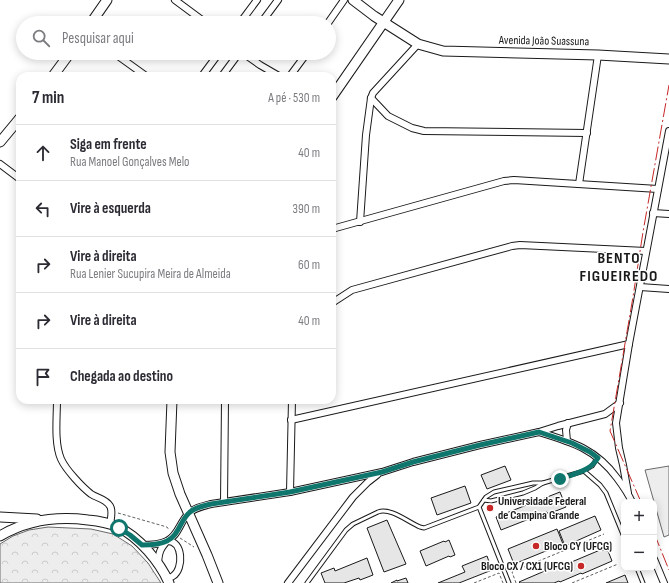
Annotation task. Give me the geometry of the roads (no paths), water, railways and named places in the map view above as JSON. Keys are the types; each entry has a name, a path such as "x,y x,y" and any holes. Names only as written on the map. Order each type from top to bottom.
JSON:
{"street":[{"path":"96,16 107,0"},
{"path":"175,0 197,16"},
{"path":"245,16 257,0"},
{"path":"266,16 278,0"},
{"path":"333,16 344,0"},
{"name":"Avenida João Suassuna","path":"353,0 367,12 418,44 443,51 598,55 669,59"},
{"path":"336,91 399,0"},
{"path":"360,222 370,98 418,44"},
{"path":"579,184 598,55"},
{"path":"56,72 65,60"},
{"path":"124,60 140,72"},
{"path":"205,72 214,60"},
{"path":"225,72 234,60"},
{"path":"252,60 267,72"},
{"path":"293,72 301,60"},
{"path":"370,98 388,116 412,128 424,131 586,133"},
{"path":"0,142 16,123"},
{"path":"628,493 618,448 616,423 669,131"},
{"path":"0,164 16,176"},
{"path":"336,229 504,181 514,180 658,189"},
{"path":"653,213 669,214"},
{"path":"336,300 352,290 512,246 520,245 646,251"},
{"path":"640,287 669,289"},
{"path":"291,420 630,344"},
{"path":"158,564 161,548 175,535 188,513 199,508 211,504 290,492 382,472 413,462 539,432 605,414 620,403"},
{"path":"57,404 57,437 61,459 73,475 91,494 108,503 112,511 110,524"},
{"path":"172,404 170,452 173,473 180,494 218,583"},
{"path":"224,502 226,404"},
{"path":"290,492 292,404"},
{"path":"605,414 616,423"},
{"path":"567,441 566,430 568,423"},
{"path":"539,432 567,441 590,452 611,470 631,499"},
{"path":"611,470 620,469 623,465"},
{"path":"288,583 353,497 368,482 382,472"},
{"path":"0,517 45,520"},
{"path":"0,536 16,528 45,520 60,518 77,518 110,524 130,535 142,545 158,564 168,580 178,571 180,553 176,544 171,541 167,541 157,544 142,545"},
{"path":"657,566 664,583"}],"lane":[{"path":"484,500 491,501 515,495 544,483 584,471 592,466 598,458"},
{"path":"584,471 600,484 606,493 623,535"},
{"path":"307,583 346,530 353,524 381,510 387,511 424,528 479,507 486,497 494,492 533,482 544,483"},
{"path":"479,507 509,583"},
{"path":"638,571 643,583"}],"place":[{"name":"Universidade Federal de Campina Grande","path":"490,508"},
{"name":"Bloco CY (UFCG)","path":"536,546"},
{"name":"Bloco CX / CX1 (UFCG)","path":"581,566"}],"district":[{"name":"BENTO FIGUEIREDO","path":"619,267"}]}
